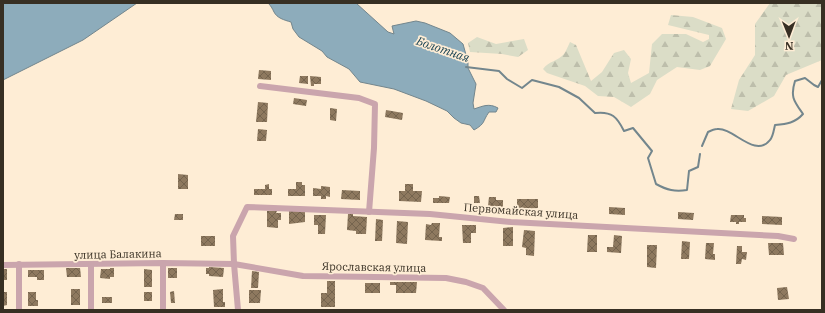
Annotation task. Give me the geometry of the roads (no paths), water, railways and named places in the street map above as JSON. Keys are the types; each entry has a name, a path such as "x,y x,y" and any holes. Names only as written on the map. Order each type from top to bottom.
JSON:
{"street":[{"path":"260,86 359,98 375,104 374,148 369,212"},
{"name":"Первомайская улица","path":"234,264 233,236 247,207 430,214 511,222 778,236 794,239"},
{"path":"163,263 163,310"},
{"name":"улица Балакина","path":"3,265 163,263 234,264"},
{"path":"18,264 19,310"},
{"path":"91,310 92,264"},
{"path":"234,264 238,310"},
{"name":"Ярославская улица","path":"234,264 303,276 446,278 466,282 483,288 504,310"}],"water":[{"path":"3,3 137,3 83,40 3,80"},
{"path":"268,3 356,3 388,32 394,34 392,26 416,21 450,33 463,44 468,62 468,68 476,84 473,103 474,109 489,105 498,108 496,112 489,112 482,124 474,130 470,125 461,123 447,111 426,101 394,89 360,82 349,69 327,57 322,51 299,37 293,29 291,22 283,20 277,16"}],"waterway":[{"name":"Болотная","path":"466,67 499,71 507,79 522,88 532,80 559,87 579,98 595,113 606,113 613,116 619,122 624,131 633,128 652,151 648,158 656,184 664,188 675,191 687,190 689,171 698,167 700,154"},
{"name":"Болотная","path":"702,146 708,132 717,129 730,133 751,144 758,146 764,145 771,139 775,125 790,122 803,114 797,106 793,95 795,81 805,78 818,87 822,80"}]}
